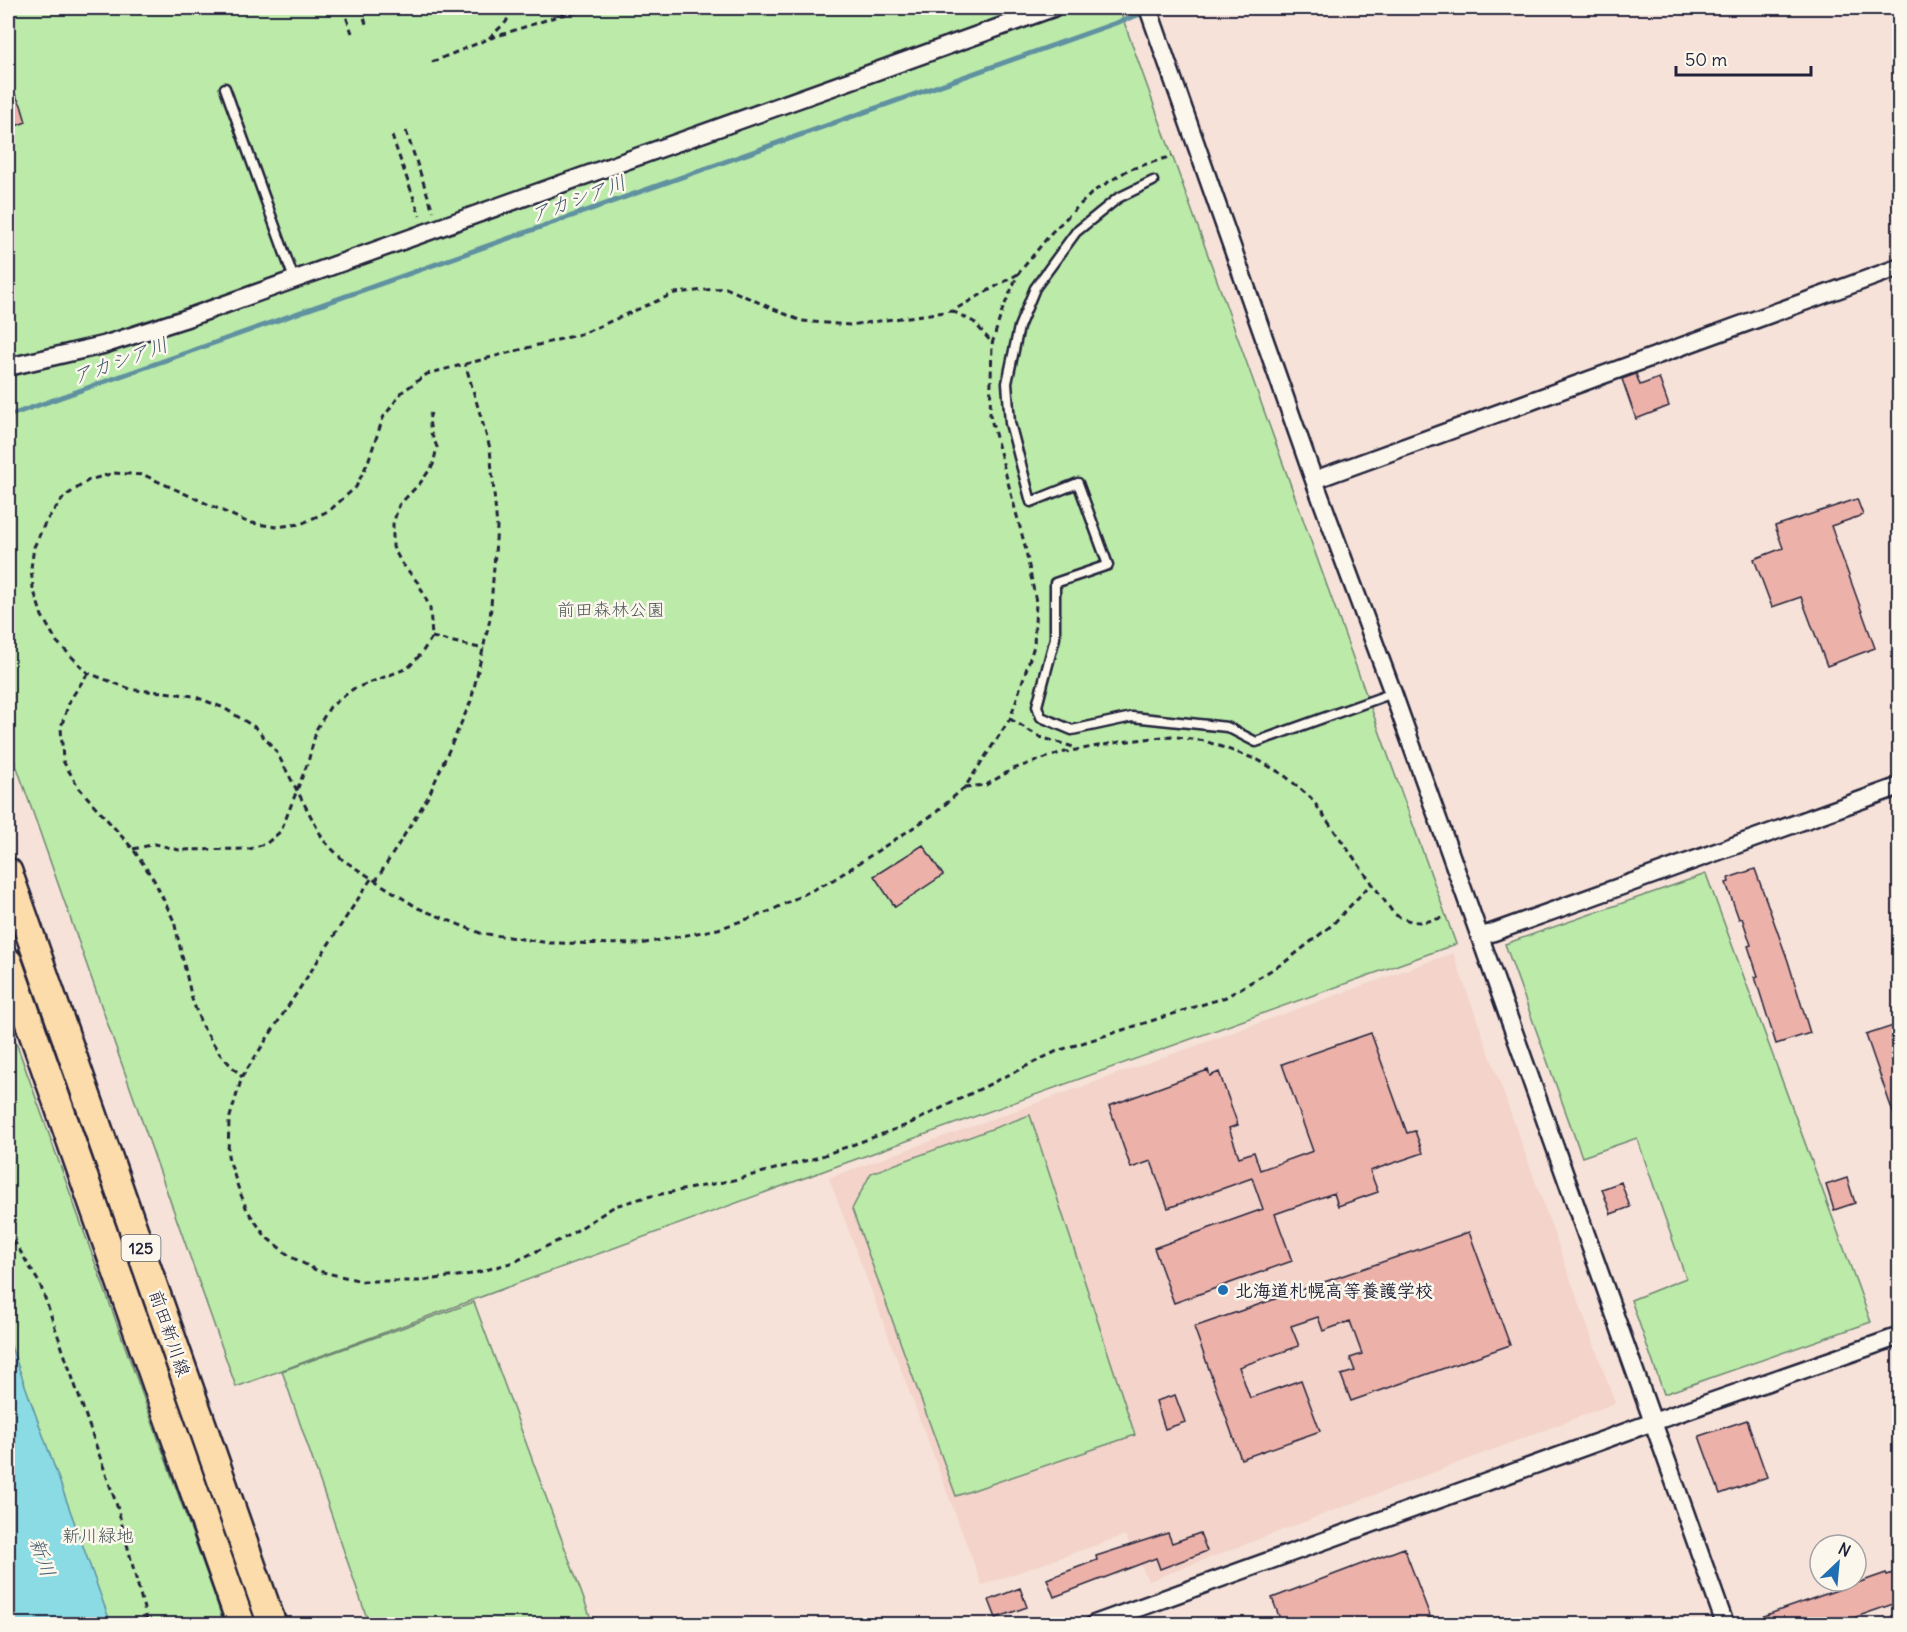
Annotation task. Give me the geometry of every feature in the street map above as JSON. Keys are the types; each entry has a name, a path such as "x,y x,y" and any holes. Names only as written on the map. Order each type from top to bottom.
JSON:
{"main road":[{"name":"前田新川線","path":"8,872 272,1624"},
{"name":"前田新川線","path":"8,962 241,1624"}],"street":[{"path":"8,367 103,345 184,319 1053,8"},
{"path":"1151,15 1314,480 1393,693 1725,1624"},
{"path":"1314,480 1899,267"},
{"path":"1480,937 1899,786"},
{"path":"1094,1624 1653,1422 1899,1336"}],"lane":[{"path":"225,88 294,279"},
{"path":"1153,181 1118,198 1076,232 1035,288 1018,327 1007,383 1010,423 1030,502 1078,483 1108,565 1055,583 1055,638 1037,706 1041,717 1072,730 1132,717 1227,728 1256,742 1393,693"}],"path":[{"path":"344,8 352,33"},
{"path":"361,8 368,27"},
{"path":"488,39 506,22 513,8"},
{"path":"432,62 488,39 561,15 603,8"},
{"path":"406,131 430,203 432,230"},
{"path":"392,136 432,230"},
{"path":"1018,274 952,311 850,326 801,321 726,288 675,293 584,333 427,374 402,392 383,418 368,462 356,487 330,510 301,524 276,527 247,522 144,475 114,473 89,480 64,497 46,521 34,547 31,568 33,588 42,616 57,642 88,673 133,690 193,696 224,708 256,728 276,751 324,841 343,860 418,908 480,933 550,943 640,944 718,929 768,912 833,880 934,814 965,787 1010,719 1034,646 1036,602 1025,546 990,415 992,344 1002,311 1018,274 1052,232 1094,191 1128,170 1172,156"},
{"path":"952,311 974,322 992,344"},
{"path":"465,363 490,448 497,527 490,619 471,701 428,797 242,1077 229,1120 228,1156 247,1210 266,1237 291,1257 318,1271 362,1281 420,1281 472,1274 514,1262 568,1236 615,1206 646,1197 734,1180 816,1158 906,1125 1057,1051 1226,997 1285,962 1332,925 1371,884"},
{"path":"133,849 155,844 179,850 250,849 267,843 281,831 297,792 317,728 330,707 353,689 408,668 421,654 432,637 430,608 418,584 393,548 393,524 399,505 421,482 433,465 437,447 431,433 429,419 431,413"},
{"path":"432,637 484,649"},
{"path":"88,673 70,700 61,727 63,761 79,788 133,849 154,880 174,921 192,999 202,1026 220,1054 242,1077"},
{"path":"1010,719 1040,737 1079,749"},
{"path":"965,787 986,784 1013,769 1079,749 1171,736 1205,741 1258,760 1284,775 1311,798 1394,915 1407,922 1420,923 1446,917"},
{"path":"8,1231 40,1284 117,1506 148,1624"}],"shaded area":[{"name":"北海道札幌高等養護学校","path":"1453,953 1615,1403 1149,1581 1125,1535 982,1585 829,1178"}],"green space":[{"name":"前田森林公園","path":"8,8 1119,8 1456,944 837,1166 236,1387 8,742"},
{"path":"1706,874 1871,1322 1664,1394 1631,1300 1686,1278 1637,1138 1582,1157 1505,944"},
{"name":"新川緑地","path":"8,1020 215,1597 224,1624 8,1624"},
{"path":"1030,1115 1135,1435 956,1496 852,1209 871,1173"},
{"path":"474,1302 593,1624 369,1624 282,1371"}],"water":[{"name":"新川","path":"8,1338 111,1624 8,1624"}],"building":[{"path":"8,82 21,105 26,122 8,129"},
{"path":"1636,374 1640,385 1659,378 1669,406 1636,419 1622,379"},
{"path":"1857,499 1863,515 1831,526 1875,648 1827,666 1801,597 1772,607 1754,559 1783,548 1775,526"},
{"path":"923,845 943,875 895,907 874,876"},
{"path":"1755,869 1788,961 1810,1033 1776,1044 1755,977 1758,976 1748,946 1751,945 1726,883 1729,882 1728,878"},
{"path":"1899,1024 1899,1124 1897,1124 1866,1035"},
{"path":"1371,1033 1407,1133 1415,1131 1423,1153 1370,1171 1378,1192 1338,1206 1334,1193 1275,1214 1292,1261 1174,1303 1154,1248 1263,1209 1252,1178 1168,1208 1151,1161 1131,1168 1109,1106 1208,1070 1210,1076 1219,1072 1238,1125 1229,1128 1239,1157 1254,1152 1260,1170 1313,1151 1282,1064"},
{"path":"1847,1178 1855,1203 1834,1210 1826,1185"},
{"path":"1621,1182 1630,1207 1611,1214 1602,1189"},
{"path":"1469,1232 1510,1345 1351,1401 1341,1375 1355,1371 1350,1358 1362,1354 1350,1321 1323,1331 1318,1317 1291,1326 1299,1346 1239,1367 1250,1398 1301,1380 1320,1431 1241,1459 1194,1327"},
{"path":"1175,1395 1185,1422 1165,1429 1156,1401"},
{"path":"1747,1420 1767,1477 1720,1494 1699,1436"},
{"path":"1168,1533 1172,1543 1200,1533 1207,1551 1160,1569 1156,1558 1054,1597 1047,1579 1097,1560 1096,1556"},
{"path":"1404,1548 1432,1621 1422,1624 1282,1624 1272,1598"},
{"path":"1899,1571 1899,1602 1836,1624 1745,1623 1829,1593 1868,1593 1868,1579 1886,1573 1887,1575"},
{"path":"1020,1588 1027,1607 996,1618 989,1600"}],"waterway":[{"name":"アカシア川","path":"8,416 1158,8"}],"place":[{"name":"北海道札幌高等養護学校","path":"1223,1290"}]}
